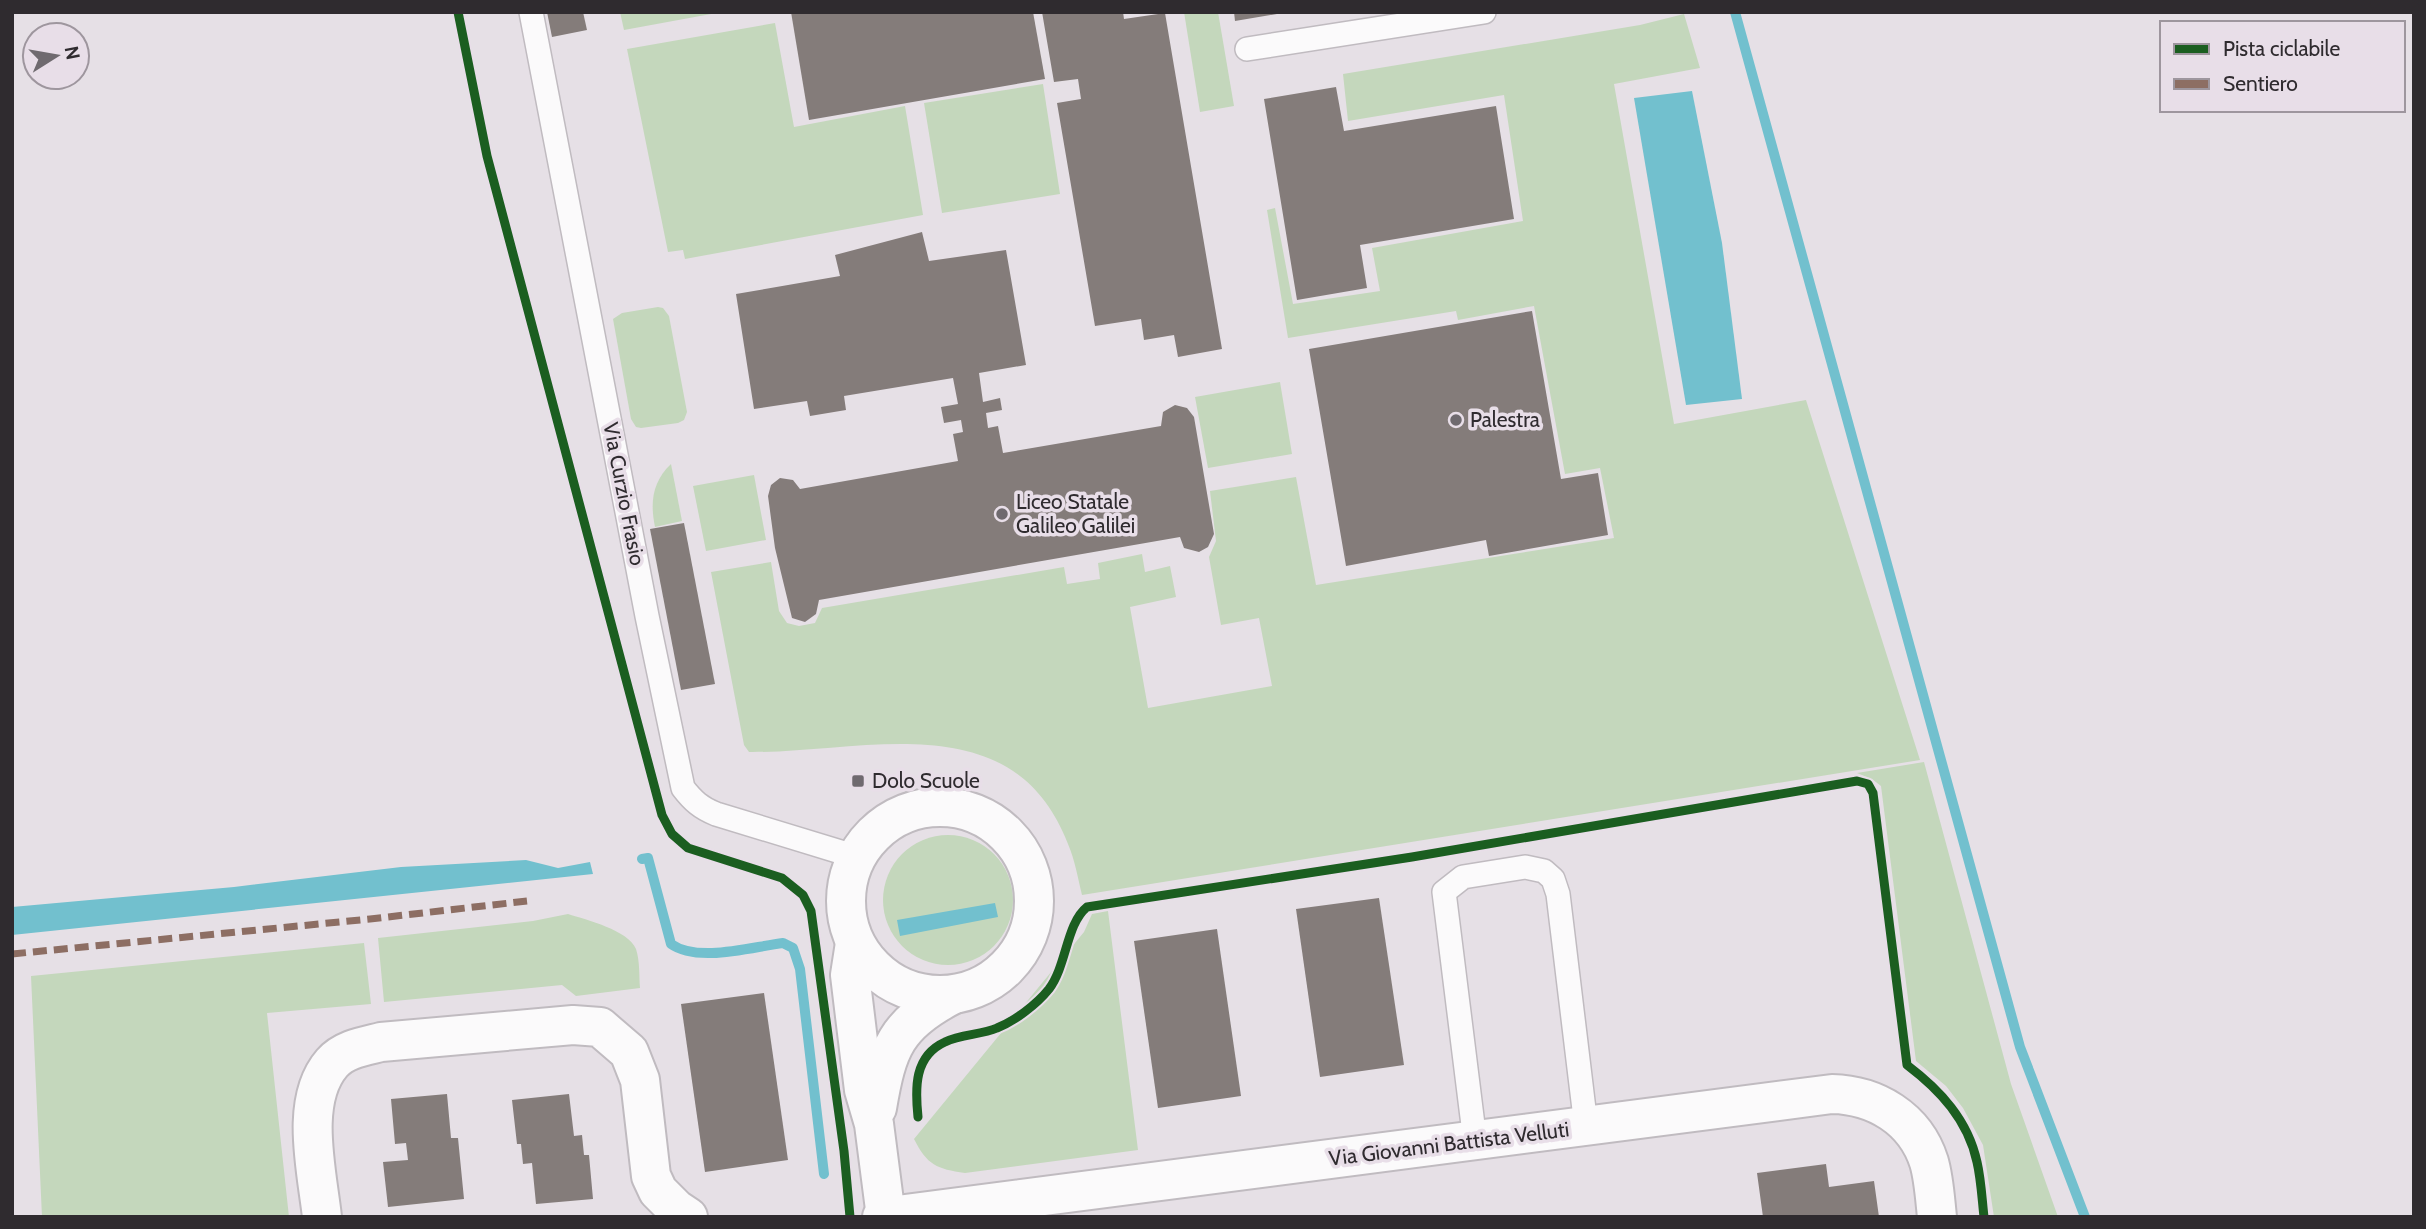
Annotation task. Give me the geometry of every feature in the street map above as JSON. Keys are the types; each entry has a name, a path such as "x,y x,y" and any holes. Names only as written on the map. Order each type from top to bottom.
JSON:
{"street":[{"path":"941,807 967,811 1000,829 1017,848 1032,883 1034,909 1028,934 1016,957 998,975 976,989 951,995 926,995 890,981 870,965 855,943 846,906 848,881 857,856 872,836 892,820 916,810 941,807"},
{"path":"855,943 850,975 864,1090 874,1124"},
{"path":"874,1124 885,1062 900,1033 924,1011 951,995"},
{"path":"322,1217 312,1117 318,1084 333,1061 357,1047 382,1042 573,1025 600,1027 629,1052 640,1080 651,1176 652,1217"},
{"name":"Via Giovanni Battista Velluti","path":"874,1124 884,1217 1832,1094 1857,1096 1892,1111 1918,1138 1932,1173 1937,1217"},
{"path":"651,1176 658,1191 688,1217"}],"lane":[{"name":"Via Curzio Frasio","path":"531,12 647,616 683,789 697,804 716,814 857,856"},
{"path":"1247,49 1484,12"},
{"path":"1475,1141 1444,892 1463,877 1525,867 1544,871 1553,879 1558,894 1586,1126"}],"green space":[{"path":"620,12 722,12 624,30"},
{"path":"1184,12 1218,12 1234,106 1200,112"},
{"path":"1684,14 1700,68 1614,84 1674,424 1806,400 1920,760 1082,895 1068,844 1043,799 1011,770 973,753 931,745 886,744 749,752 744,745 711,572 771,562 779,611 787,623 799,626 815,623 822,608 1064,567 1067,584 1100,579 1098,563 1142,554 1145,572 1170,566 1176,597 1130,607 1148,708 1272,686 1259,618 1221,625 1209,557 1216,541 1210,491 1296,477 1316,585 1614,538 1600,468 1565,474 1534,306 1458,320 1456,311 1288,338 1267,210 1275,208 1293,304 1380,291 1372,248 1523,221 1504,95 1348,121 1343,74 1640,25"},
{"path":"775,23 794,127 905,106 923,215 685,259 683,250 668,252 627,49"},
{"path":"1043,84 1060,194 942,213 924,103"},
{"path":"663,308 669,316 687,412 684,420 678,423 641,428 636,427 631,419 613,319 622,313"},
{"path":"1280,382 1292,454 1208,468 1195,397"},
{"path":"671,464 682,521 655,527 654,493 660,478"},
{"path":"754,475 766,540 706,551 693,486"},
{"path":"1924,762 2011,1084 2058,1217 1994,1217 1983,1145 1963,1108 1946,1086 1916,1061 1881,786 1857,773"},
{"path":"948,835 973,840 994,854 1008,875 1013,900 1008,925 994,946 973,960 948,965 923,960 902,946 888,925 883,900 888,875 902,854 923,840"},
{"path":"1108,911 1138,1150 965,1173 947,1170 928,1160 914,1139 1084,932 1092,914"},
{"path":"568,914 616,931 632,942 639,963 640,988 576,996 562,985 384,1002 378,938 533,921"},
{"path":"364,943 371,1004 267,1013 289,1217 42,1217 31,976"}],"water":[{"path":"1692,91 1722,243 1742,399 1686,405 1634,98"},
{"path":"526,860 558,868 590,862 593,874 12,935 12,907 234,887 401,867"},
{"path":"995,903 998,917 900,936 897,920"}],"building":[{"path":"547,12 583,12 587,30 552,37"},
{"path":"791,12 1033,12 1045,79 809,120"},
{"path":"1042,12 1123,12 1124,19 1165,13 1222,349 1178,357 1174,335 1144,340 1141,319 1095,326 1057,103 1081,99 1078,79 1054,82"},
{"path":"1234,12 1277,12 1277,14 1235,21"},
{"path":"1336,87 1344,131 1496,106 1514,219 1360,245 1367,288 1297,300 1264,99"},
{"path":"922,232 929,261 1006,250 1026,365 979,373 983,402 1000,398 1002,410 986,413 988,428 998,426 1003,453 1161,426 1163,412 1175,405 1187,408 1194,417 1214,534 1208,547 1199,552 1184,548 1180,537 819,600 816,614 805,622 792,618 775,548 768,496 771,485 780,478 793,480 800,489 958,461 953,434 963,432 961,420 944,423 941,407 958,404 953,378 844,396 846,410 810,416 807,401 754,409 736,294 840,276 835,255"},
{"path":"1532,311 1561,479 1598,473 1608,535 1489,556 1486,540 1346,566 1309,349"},
{"path":"684,523 715,684 681,690 650,529"},
{"path":"1379,898 1404,1065 1320,1077 1296,909"},
{"path":"1217,929 1241,1096 1158,1108 1134,941"},
{"path":"764,993 788,1160 705,1172 681,1004"},
{"path":"447,1094 451,1138 458,1138 464,1199 388,1207 383,1162 408,1160 406,1143 395,1144 391,1099"},
{"path":"569,1094 574,1136 582,1135 584,1155 589,1155 593,1199 536,1204 532,1163 523,1164 521,1144 517,1144 512,1100"},
{"path":"1826,1164 1829,1187 1874,1181 1879,1217 1763,1217 1757,1173"}],"waterway":[{"path":"1735,12 2020,1047 2085,1217"},
{"path":"642,859 648,858 671,944 682,950 710,953 783,943 793,948 800,969 824,1174"}],"marked path":[{"path":"12,954 527,901"}],"cycle path":[{"path":"458,12 487,156 662,815 672,834 688,848 782,878 803,895 811,911 844,1151 850,1217"},
{"path":"918,1117 917,1084 927,1056 951,1039 1004,1025 1038,1000 1055,979 1070,934 1080,914 1087,907 1412,857 1857,781 1868,784 1873,793 1907,1065 1931,1085 1960,1119 1973,1147 1984,1217"}],"place":[{"name":"Palestra","path":"1456,420"},
{"name":"Liceo Statale Galileo Galilei","path":"1002,514"},
{"name":"Dolo Scuole","path":"858,781"}]}
